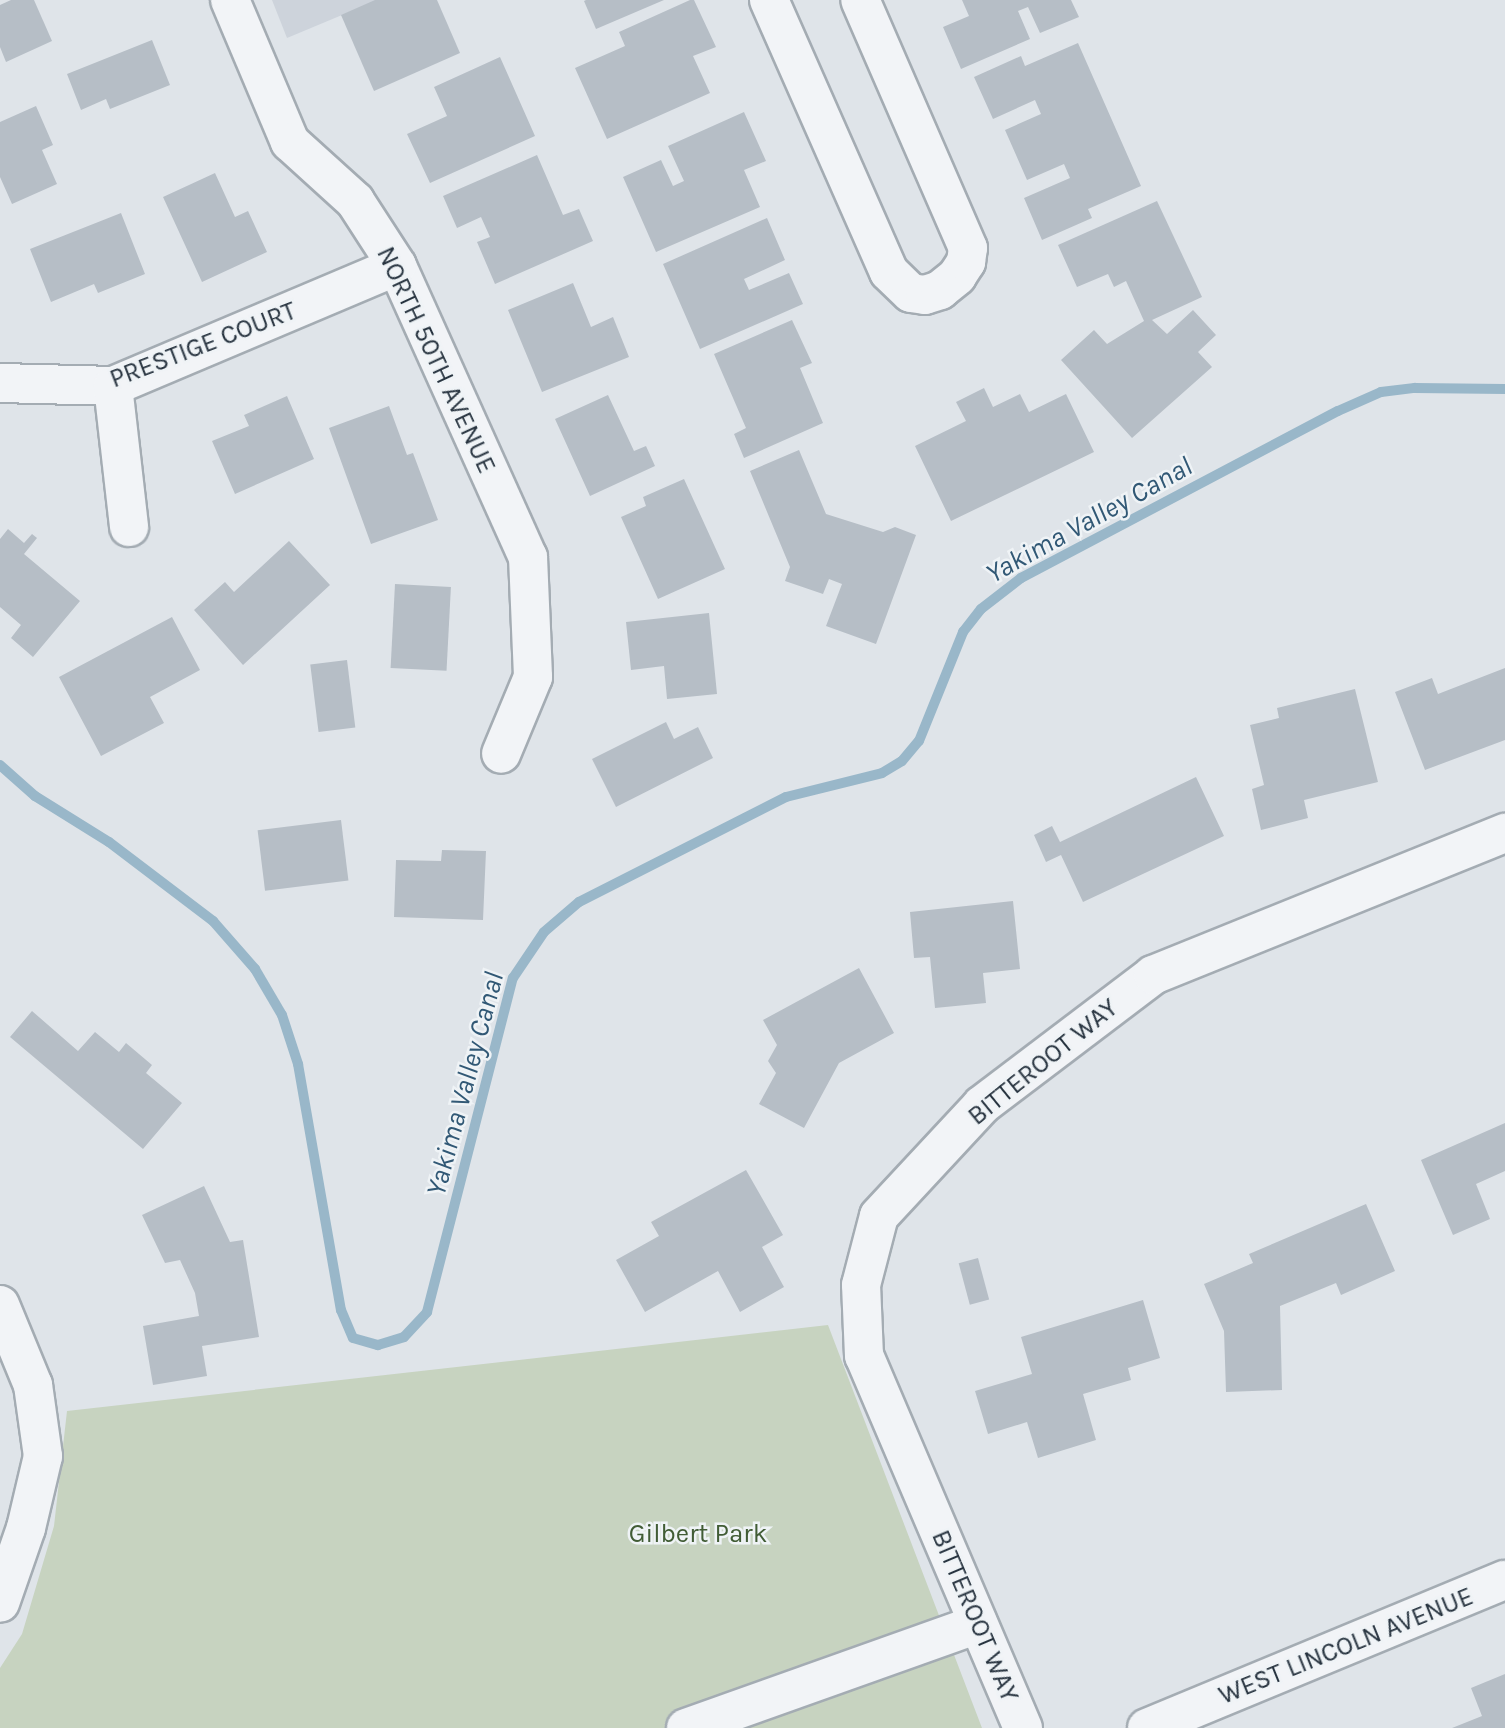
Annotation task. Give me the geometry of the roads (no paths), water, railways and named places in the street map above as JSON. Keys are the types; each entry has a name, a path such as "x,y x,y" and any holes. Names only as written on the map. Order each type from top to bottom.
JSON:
{"street":[{"name":"NORTH 50TH AVENUE","path":"230,0 290,142 355,201 397,266 528,557 533,677 501,754"},
{"path":"769,0 889,272 911,293 925,295 940,290 957,276 966,262 968,248 860,0"},
{"name":"PRESTIGE COURT","path":"0,383 113,386 397,266"},
{"path":"113,386 129,527"},
{"name":"BITTEROOT WAY","path":"1023,1728 864,1356 860,1285 879,1216 982,1105 1153,975 1505,834"},
{"path":"0,1305 33,1385 43,1456 26,1528 0,1603"},
{"name":"WEST LINCOLN AVENUE","path":"1147,1728 1505,1580"},
{"path":"686,1728 978,1624"}],"waterway":[{"name":"Yakima Valley Canal","path":"0,765 35,796 109,842 213,921 255,969 282,1015 298,1064 341,1310 353,1338 378,1345 404,1337 427,1312 513,978 544,932 579,902 786,797 882,773 902,761 919,741 963,632 981,609 1021,578 1338,411 1381,392 1415,388 1505,389"}],"park label":[{"name":"Gilbert Park","path":"698,1534"}]}
